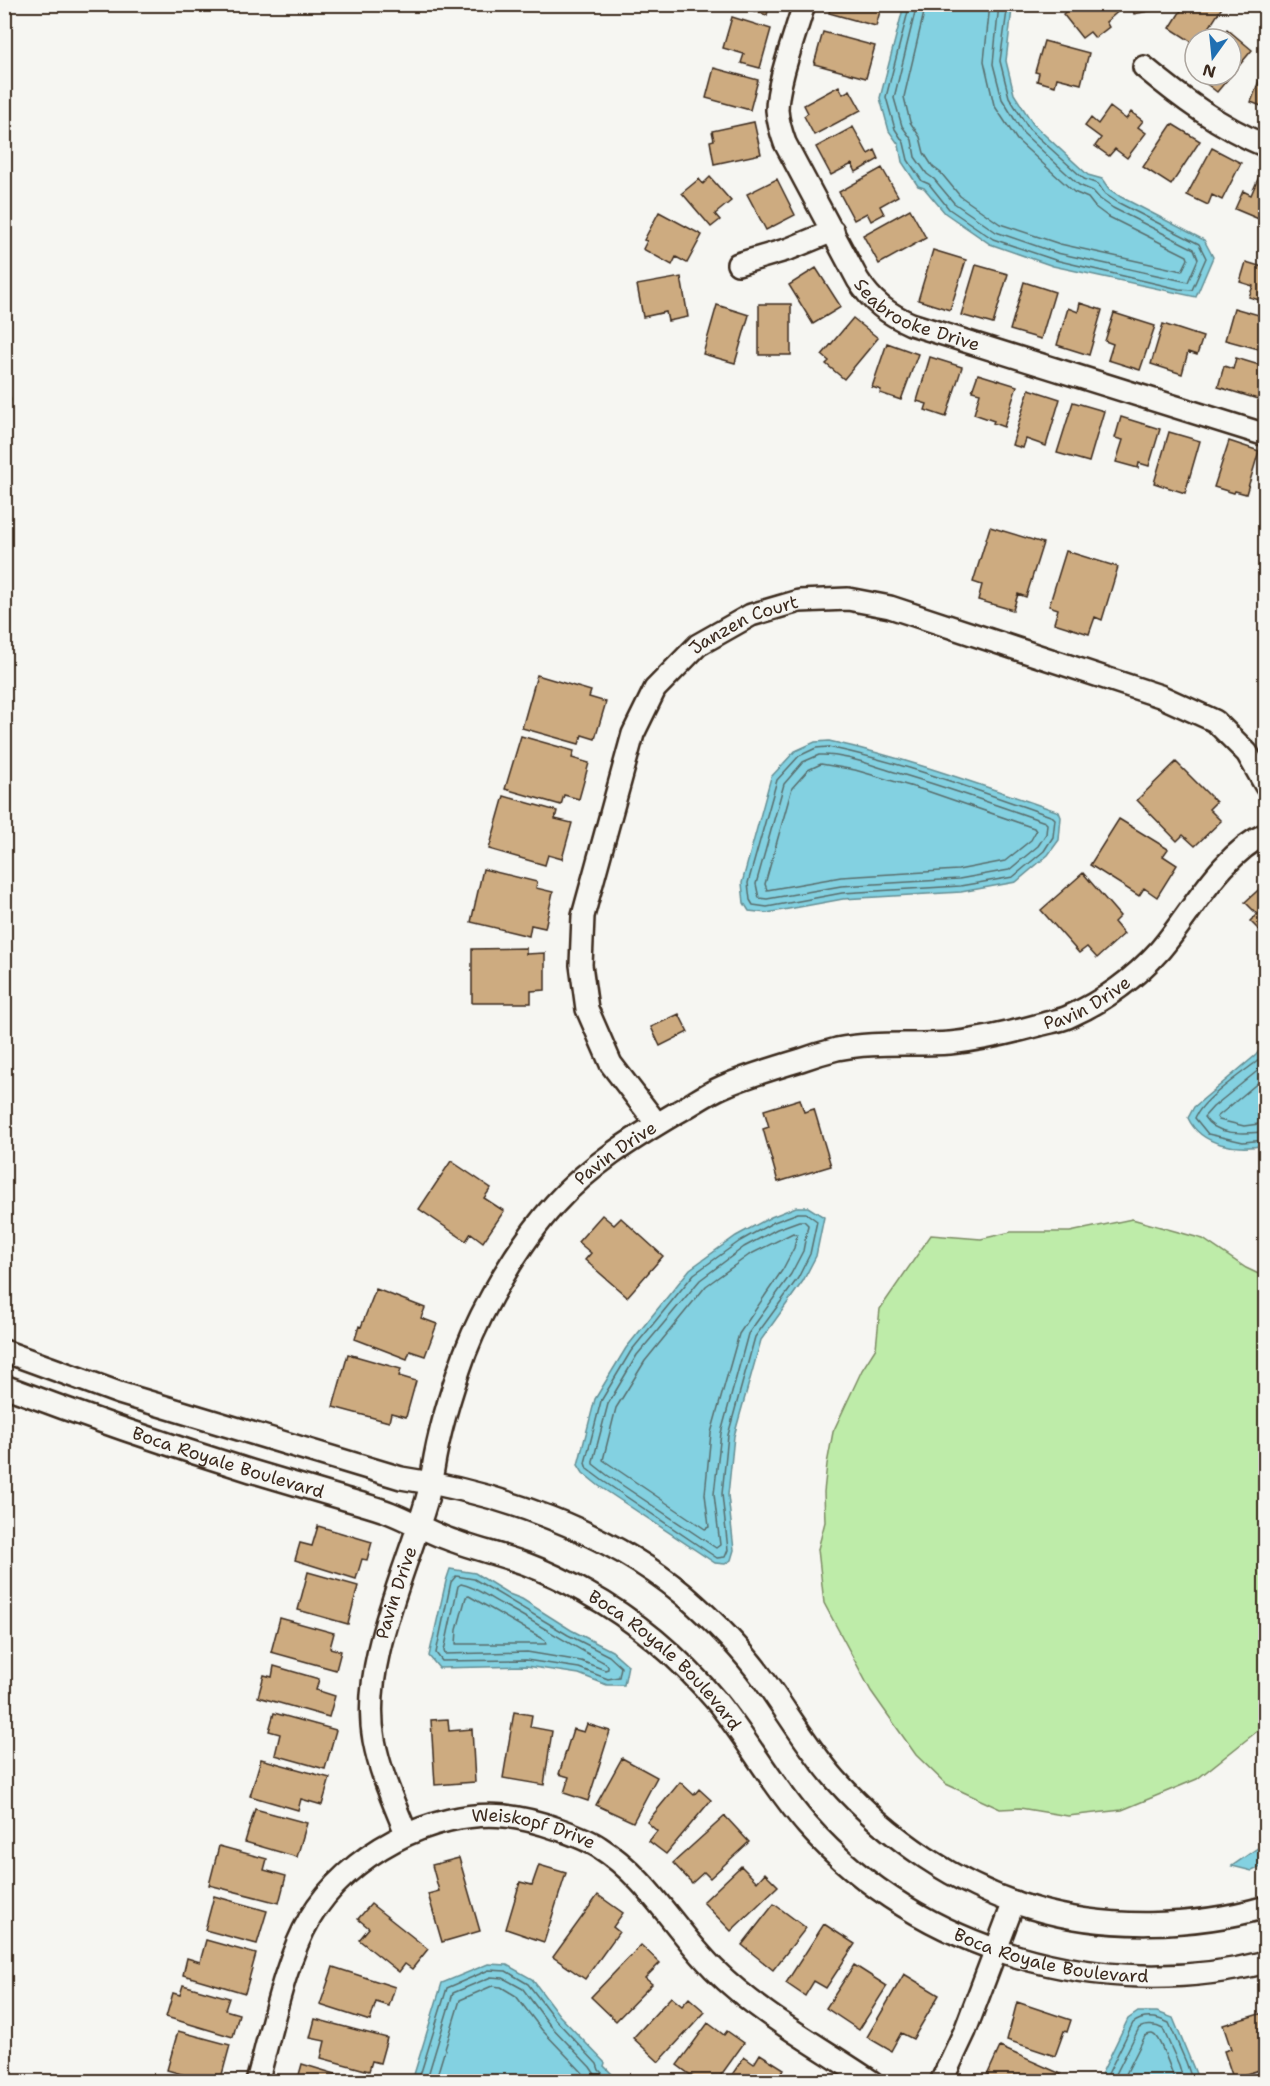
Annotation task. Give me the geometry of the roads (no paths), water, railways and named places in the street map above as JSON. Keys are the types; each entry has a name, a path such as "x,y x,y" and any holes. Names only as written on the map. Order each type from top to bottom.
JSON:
{"street":[{"name":"Seabrooke Drive","path":"804,4 780,89 777,111 779,126 785,142 864,289 883,309 911,324 1266,435"},
{"path":"1144,67 1195,107 1236,132 1266,146"},
{"path":"738,264 789,249 833,231"},
{"name":"Janzen Court","path":"657,1124 611,1064 587,1009 581,965 583,916 633,734 655,689 698,645 751,615 799,601 848,599 890,607 1160,696 1215,721 1247,753 1266,786"},
{"name":"Pavin Drive","path":"406,1833 379,1764 371,1722 373,1676 379,1650 432,1482 447,1410 466,1352 484,1313 519,1251 555,1203 607,1156 657,1124 719,1088 768,1070 838,1048 901,1043 949,1043 1005,1035 1067,1017 1112,993 1158,953 1230,860 1251,841 1266,834"},
{"name":"Boca Royale Boulevard","path":"4,1351 119,1393 401,1478 432,1482 524,1509 564,1524 608,1545 656,1574 719,1627 747,1657 818,1757 855,1801 908,1845 966,1881 1014,1902 1061,1916 1110,1922 1176,1923 1266,1907"},
{"name":"Boca Royale Boulevard","path":"4,1386 193,1453 387,1512 444,1537 527,1564 555,1576 608,1605 636,1623 662,1645 720,1706 776,1787 808,1827 826,1845 859,1874 906,1907 954,1932 996,1949 1035,1961 1077,1971 1136,1977 1202,1973 1266,1962"},
{"name":"Weiskopf Drive","path":"257,2082 287,1974 310,1917 348,1872 376,1850 406,1833 440,1823 475,1817 505,1816 540,1823 571,1833 598,1846 647,1888 691,1945 738,1991 872,2082"},
{"path":"941,2082 965,2031 1014,1902"}],"water":[{"path":"904,5 1015,5 1012,9 1006,61 1014,94 1033,124 1088,175 1102,179 1109,189 1121,197 1204,240 1213,257 1196,297 1053,266 990,244 945,213 924,188 918,186 902,162 899,145 889,131 880,98"},
{"path":"829,741 916,764 1059,812 1061,817 1059,840 1048,855 1016,882 961,892 843,899 767,913 749,911 744,903 742,883 771,777 795,751 815,742"},
{"path":"1265,1043 1265,1145 1232,1146 1221,1144 1202,1135 1188,1118 1194,1107 1256,1055"},
{"path":"796,1207 808,1207 824,1217 816,1256 803,1281 761,1340 734,1436 728,1495 734,1550 731,1560 725,1564 715,1563 599,1486 583,1473 578,1465 595,1399 626,1348 690,1269 736,1236 771,1217"},
{"path":"450,1569 475,1573 571,1630 612,1651 628,1665 624,1685 607,1685 579,1674 526,1666 439,1668 429,1656"},
{"path":"1265,1843 1265,1865 1252,1871 1232,1866"},
{"path":"488,1964 507,1965 532,1979 559,2015 619,2081 412,2081 442,1983"},
{"path":"1138,2012 1157,2012 1173,2018 1199,2081 1098,2081 1128,2019"}]}
